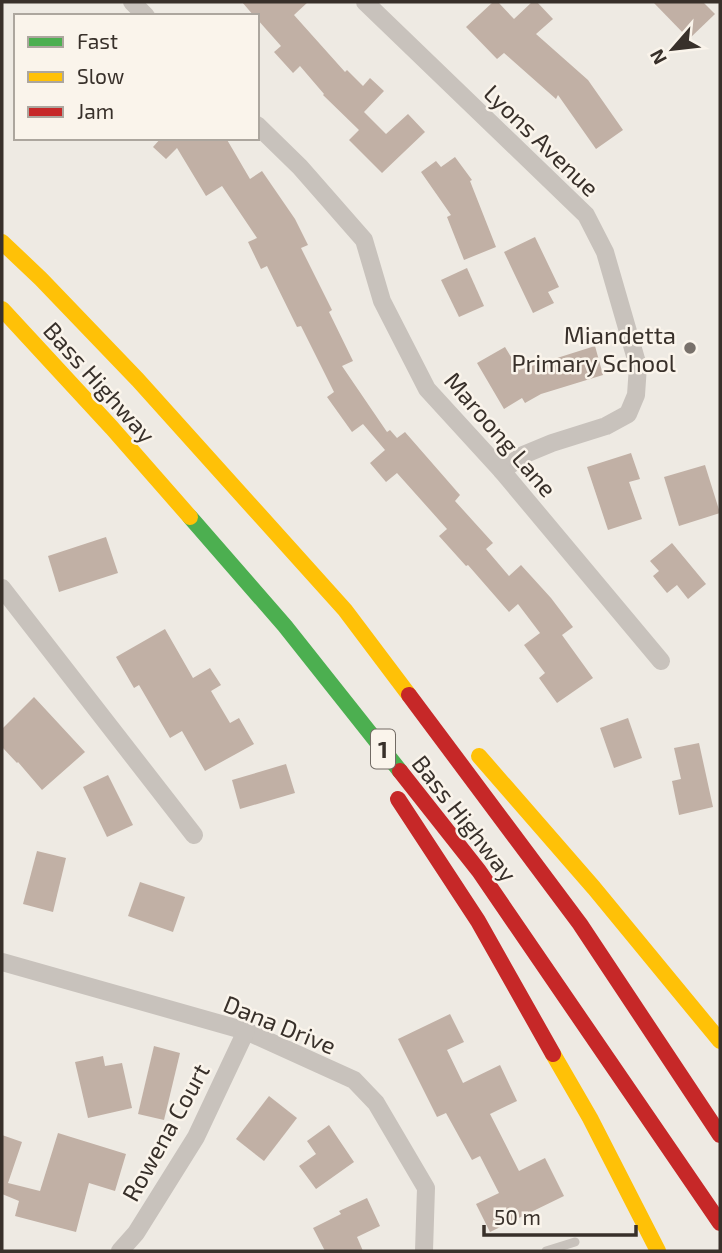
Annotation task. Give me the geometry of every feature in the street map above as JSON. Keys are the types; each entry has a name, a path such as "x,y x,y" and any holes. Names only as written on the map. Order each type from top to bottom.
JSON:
{"highway":[{"name":"Bass Highway","path":"2,243 41,279 138,380 345,610 580,924 720,1135"},
{"name":"Bass Highway","path":"2,309 112,428 285,626 479,871 720,1223"},
{"path":"345,610 446,720"},
{"path":"285,626 478,921 590,1118 658,1251"},
{"path":"465,740 594,888 720,1041"}],"street":[{"name":"Lyons Avenue","path":"365,2 586,215 605,251 631,340 638,366 636,395 628,414 606,426 523,455 502,471"},
{"name":"Maroong Lane","path":"259,127 300,167 364,240 382,301 427,389 502,471 661,661"},
{"path":"2,588 194,835"},
{"name":"Dana Drive","path":"2,962 246,1031 354,1080 376,1103 426,1188 424,1251"},
{"name":"Rowena Court","path":"120,1251 136,1233 196,1138 246,1031"}],"lane":[{"path":"546,1251 575,1242"}],"building":[{"path":"242,2 308,2 294,15 345,72 347,70 363,86 370,78 384,91 364,112 386,134 408,114 425,132 382,173 349,140 359,130 323,95 300,66 293,73 274,52 281,46 259,21 259,14 252,14"},
{"path":"493,2 498,2 514,19 532,2 537,2 553,19 536,34 588,80 623,130 596,149 558,95 556,99 504,53 497,59 466,27"},
{"path":"653,2 703,2 715,14 689,39"},
{"path":"159,140 227,140 250,179 262,171 295,219 308,245 301,248 332,310 329,312 353,361 342,366 387,432 390,430 397,438 405,432 460,495 455,501 493,543 486,549 509,576 521,565 551,598 573,627 562,635 593,678 557,703 539,678 545,673 524,645 540,633 518,604 509,612 439,536 447,529 397,473 386,482 370,463 385,450 363,424 352,432 327,397 334,392 301,326 297,327 267,266 261,269 248,242 257,238 222,186 206,196 177,148 166,159 153,147"},
{"path":"455,157 472,180 470,181 496,247 464,260 447,217 451,215 421,172 436,161 441,167"},
{"path":"535,237 559,287 548,292 554,303 533,313 504,252"},
{"path":"467,268 484,306 459,317 441,280"},
{"path":"595,346 603,375 541,394 525,403 522,398 504,409 477,363 505,347 519,370"},
{"path":"631,453 640,479 629,482 642,519 608,530 587,467"},
{"path":"705,465 720,513 679,526 664,477"},
{"path":"106,537 118,573 59,592 48,556"},
{"path":"672,543 706,584 688,599 677,585 667,593 653,576 659,571 650,561"},
{"path":"165,629 193,678 210,668 221,685 211,691 230,723 239,718 254,744 205,771 182,731 170,738 139,685 134,688 116,657"},
{"path":"34,697 85,752 42,790 2,747 2,729"},
{"path":"628,718 642,758 614,768 600,728"},
{"path":"699,743 713,807 679,815 672,781 681,779 674,748"},
{"path":"286,764 295,793 240,809 232,780"},
{"path":"108,775 133,825 107,837 83,787"},
{"path":"37,851 66,858 53,912 23,904"},
{"path":"140,882 185,897 173,932 128,916"},
{"path":"450,1014 464,1042 447,1050 463,1083 500,1065 517,1101 490,1114 519,1171 545,1158 564,1196 490,1232 476,1204 499,1193 480,1156 472,1160 446,1113 437,1117 398,1039"},
{"path":"154,1046 180,1053 164,1120 138,1114"},
{"path":"103,1056 105,1066 122,1063 132,1108 88,1118 75,1062"},
{"path":"269,1096 297,1118 264,1161 236,1139"},
{"path":"329,1125 354,1162 316,1189 299,1166 316,1154 307,1141"},
{"path":"58,1133 126,1154 115,1191 89,1183 76,1232 15,1216 19,1201 2,1194 2,1135 22,1142 8,1183 40,1191"},
{"path":"367,1198 380,1226 357,1237 363,1251 325,1251 313,1228 341,1214 339,1211"}],"traffic: fast":[{"path":"190,517 285,626 400,771"}],"traffic: slow":[{"path":"2,242 138,380 345,610 409,695"},
{"path":"2,309 190,517"},
{"path":"479,756 594,888 720,1041"},
{"path":"553,1054 590,1118 658,1251"}],"traffic: jam":[{"path":"409,695 580,924 720,1135"},
{"path":"400,771 479,871 720,1223"},
{"path":"398,799 478,921 553,1054"}],"place":[{"name":"Miandetta Primary School","path":"690,348"}]}
